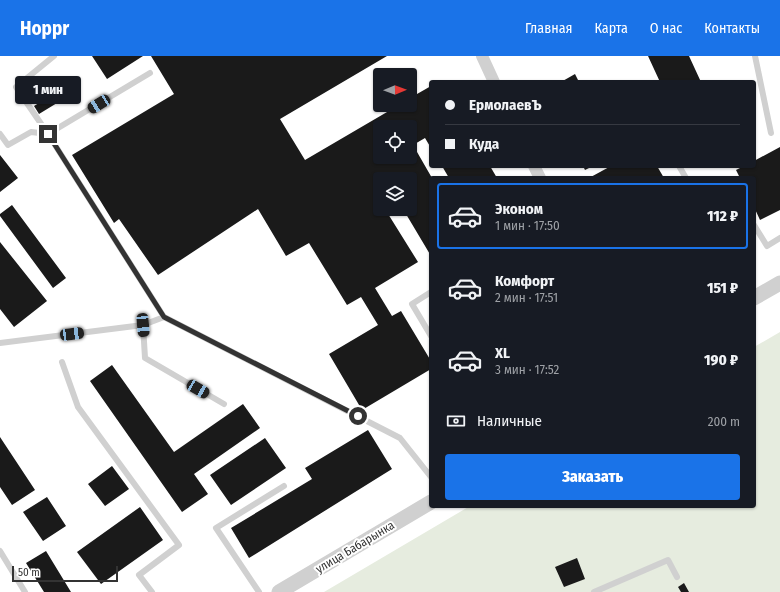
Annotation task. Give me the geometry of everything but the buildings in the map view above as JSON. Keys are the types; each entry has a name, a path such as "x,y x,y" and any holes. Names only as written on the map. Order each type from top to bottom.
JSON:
{"street":[{"path":"482,56 493,80"},
{"path":"756,297 780,283"},
{"name":"улица Бабарынка","path":"279,592 429,503"}],"lane":[{"path":"54,56 16,87 48,134 164,317 400,438 429,474"},
{"path":"755,56 770,133"},
{"path":"0,134 8,145 30,132 48,134 150,73"},
{"path":"756,228 767,246 780,238"},
{"path":"429,293 412,304 429,333"},
{"path":"0,343 143,325 164,317"},
{"path":"143,325 145,358 224,404"},
{"path":"62,362 78,407 179,545 139,575 152,592"},
{"path":"259,592 216,528 284,486"},
{"path":"0,551 25,592"},
{"path":"594,592 668,560 677,577"}],"shaded area":[{"path":"780,332 780,592 324,592 467,508 756,508 756,346"}],"route":[{"path":"48,134 164,317 358,416"}]}
